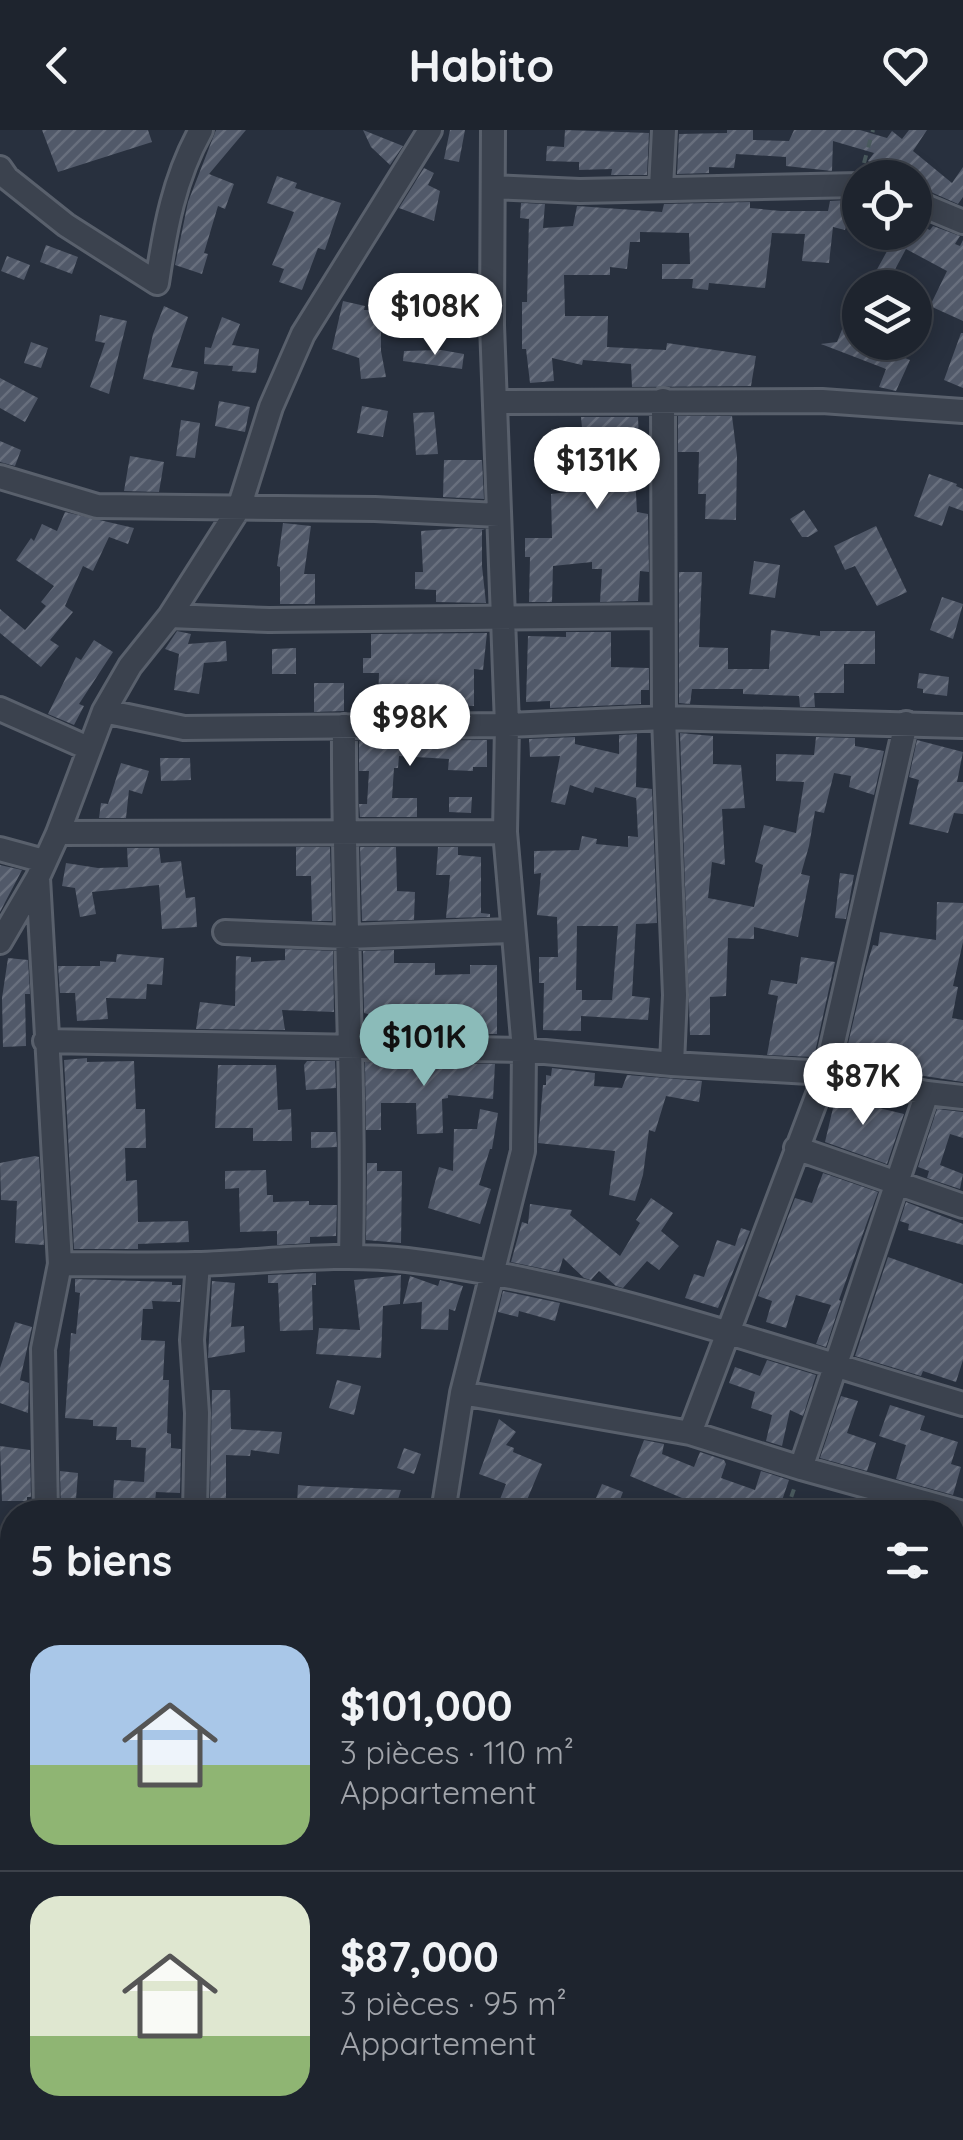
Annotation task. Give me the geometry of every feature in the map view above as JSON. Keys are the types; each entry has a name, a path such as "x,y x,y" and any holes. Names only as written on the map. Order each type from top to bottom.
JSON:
{"street":[{"path":"0,168 66,225 157,283 169,208 201,130"},
{"path":"0,942 58,833 104,711 130,666 170,616 239,508 271,407 303,334 430,130"},
{"path":"445,1500 462,1393 522,1151 524,1050 506,832 507,725 494,402 493,130"},
{"path":"661,188 664,130"},
{"path":"494,187 580,191 842,186"},
{"path":"932,209 963,222"},
{"path":"663,400 664,718 674,996 672,1064"},
{"path":"494,402 822,401 963,411"},
{"path":"0,477 97,506 499,515"},
{"path":"170,616 268,620 663,616"},
{"path":"0,708 88,748"},
{"path":"104,711 184,728 507,725 664,718 963,726"},
{"path":"690,1433 826,1073 906,723"},
{"path":"344,726 348,1048 354,1148 351,1257"},
{"path":"58,833 506,832"},
{"path":"0,850 41,869"},
{"path":"41,869 46,1042 60,1264 44,1348 46,1500"},
{"path":"225,932 347,938 513,931"},
{"path":"46,1042 524,1050 826,1073 927,1093 963,1096"},
{"path":"801,1468 927,1093"},
{"path":"796,1148 963,1206"},
{"path":"60,1264 198,1264 351,1257 406,1260 491,1274 728,1330 837,1368 963,1404"},
{"path":"195,1500 192,1340 198,1264"},
{"path":"462,1393 690,1433 919,1500"},
{"path":"87,2140 114,2140"}],"path":[{"path":"866,160 873,130"},
{"path":"790,1500 801,1468"},
{"path":"532,2140 556,2140"}],"building":[{"path":"42,130 148,130 152,142 58,172"},
{"path":"216,130 246,130 209,174 234,184 225,209 218,206 202,274 175,265 188,202"},
{"path":"363,130 403,146 390,165 371,147"},
{"path":"450,130 465,130 459,162 444,159"},
{"path":"565,130 649,133 647,175 611,175 612,169 579,170 579,162 546,161 547,146 564,147"},
{"path":"753,130 753,140 789,141 794,130 860,130 887,138 892,131 902,139 909,130 927,130 913,151 924,160 869,160 874,153 833,141 832,171 786,166 786,157 736,154 734,168 709,167 709,173 677,174 679,134"},
{"path":"932,167 952,183 963,167 963,197 958,204 933,193"},
{"path":"424,168 434,173 428,185 440,191 434,221 399,208"},
{"path":"277,176 297,183 295,188 341,203 325,250 318,248 302,290 279,282 284,269 272,265 294,212 267,203"},
{"path":"842,200 842,229 833,227 829,263 802,261 805,234 772,233 765,288 709,283 708,290 692,288 693,279 662,279 662,264 690,264 689,233 640,232 640,242 630,242 627,269 610,267 610,275 564,275 565,316 608,316 607,347 666,350 667,343 756,356 751,386 632,387 631,364 583,360 582,365 552,358 554,381 530,383 526,349 522,349 529,219 520,218 521,203 545,204 543,228 573,226 577,206 662,212 664,204 750,202 750,208 828,211 830,201"},
{"path":"933,226 960,236 955,244 960,246 963,240 963,321 932,307 947,271 908,250 932,250"},
{"path":"46,245 78,257 72,274 40,262"},
{"path":"888,250 905,250 895,270 877,270"},
{"path":"7,256 30,265 24,280 1,271"},
{"path":"343,301 365,306 364,310 381,310 381,351 386,377 361,379 359,358 332,349"},
{"path":"164,306 188,317 171,367 198,372 194,390 143,379"},
{"path":"100,315 127,321 109,394 90,387 105,343 95,341"},
{"path":"222,317 240,324 232,345 259,349 256,373 204,364 205,347 211,348"},
{"path":"842,330 842,352 821,344 837,342"},
{"path":"963,333 963,388 944,380"},
{"path":"31,342 48,348 41,368 24,363"},
{"path":"404,351 464,354 462,369 403,361"},
{"path":"863,360 910,360 896,391 879,387 886,369"},
{"path":"0,378 38,398 25,422 0,408"},
{"path":"219,401 250,407 245,432 215,426"},
{"path":"362,406 388,411 383,437 357,433"},
{"path":"434,412 438,454 416,455 413,413"},
{"path":"678,416 732,416 737,456 736,520 705,519 706,494 698,494 699,452 678,452"},
{"path":"581,417 638,417 639,440 648,441 648,474 635,475 637,512 648,514 649,572 640,571 638,601 600,602 602,569 592,569 592,562 553,566 552,602 529,602 530,557 525,557 525,538 552,538 551,494 577,491 579,450 574,446 552,447 551,429 582,428"},
{"path":"181,420 200,423 195,458 176,456"},
{"path":"0,441 21,450 15,466 0,462"},
{"path":"130,456 164,462 159,492 124,491"},
{"path":"444,460 482,460 484,499 443,497"},
{"path":"929,474 963,489 963,511 949,506 942,526 914,516"},
{"path":"804,510 818,531 808,537 802,537 790,519"},
{"path":"65,512 134,528 128,544 109,537 93,571 83,566 65,606 73,612 50,640 59,646 41,667 0,633 0,609 25,630 46,606 41,602 54,586 16,560 31,538 34,541 42,524 57,531"},
{"path":"283,523 311,526 304,574 315,574 315,604 280,604 277,566"},
{"path":"876,526 907,592 877,606 855,566 845,570 834,546"},
{"path":"485,529 482,566 486,603 436,602 436,590 415,589 415,572 423,572 421,531"},
{"path":"754,561 780,565 775,598 749,594"},
{"path":"679,572 702,572 699,647 728,648 728,669 769,669 771,630 820,636 820,631 875,631 875,664 844,664 844,693 814,693 815,707 800,707 799,696 743,694 743,689 692,689 690,704 679,703"},
{"path":"942,597 963,604 953,639 930,630"},
{"path":"177,631 191,634 188,644 226,641 227,661 204,663 199,694 174,690 179,654 165,649"},
{"path":"566,632 611,632 611,667 649,668 649,690 641,690 641,704 550,708 550,701 526,702 528,636 566,637"},
{"path":"487,633 483,670 474,669 474,706 444,705 445,694 399,691 399,705 378,705 379,673 363,673 363,658 371,658 371,634"},
{"path":"94,640 113,652 79,704 84,706 74,725 48,714 76,657 81,660"},
{"path":"296,648 296,674 272,674 272,649"},
{"path":"919,673 949,677 947,696 923,693 923,689 917,688"},
{"path":"314,683 344,683 344,711 314,712"},
{"path":"680,733 713,736 713,764 741,765 745,808 722,809 725,865 712,862 708,898 754,907 763,865 755,862 764,825 796,833 804,782 776,781 776,754 814,755 816,737 855,738 855,746 884,751 874,795 849,787 851,776 834,773 824,813 815,811 801,874 810,876 798,937 754,927 754,939 728,938 726,996 710,997 710,1035 690,1035"},
{"path":"637,734 636,787 652,789 657,923 636,924 632,996 650,998 648,1020 581,1016 581,1031 543,1030 544,983 539,983 539,957 558,957 557,917 537,915 541,873 534,874 534,851 579,850 582,836 597,839 596,844 628,847 628,836 638,837 636,794 636,798 595,787 593,793 570,785 565,805 551,802 560,756 530,757 529,739 575,737 575,744 619,754 619,735","holes":["577,926 618,926 612,1000 582,1000 582,990 576,990"]},
{"path":"487,740 487,767 473,767 473,771 448,770 449,759 399,756 392,798 417,798 417,817 360,817 359,804 367,804 369,771 359,771 359,741"},
{"path":"917,740 963,752 957,782 963,782 963,814 954,813 948,833 909,824 919,780 909,777"},
{"path":"160,758 190,758 191,780 161,781"},
{"path":"121,763 149,771 142,794 129,790 126,818 99,818 101,803 108,804"},
{"path":"449,797 472,797 471,813 449,812"},
{"path":"296,847 330,847 332,921 312,921 311,876 296,876"},
{"path":"360,847 396,847 397,891 415,892 414,920 362,921"},
{"path":"438,847 458,847 458,855 481,857 481,913 490,917 446,918 450,875 436,875"},
{"path":"127,848 159,848 161,863 181,861 186,898 195,897 197,927 162,929 159,885 92,892 96,914 80,917 75,888 62,886 66,863 128,867"},
{"path":"0,865 22,870 0,912"},
{"path":"840,873 854,875 846,919 835,918"},
{"path":"937,902 963,903 963,942 953,986 958,987 952,1018 963,1020 963,1082 899,1072 900,1049 870,1043 865,1065 844,1061 866,967 873,945 878,946 880,932 936,940"},
{"path":"285,949 333,951 334,1012 282,1010 285,1030 196,1029 200,1002 235,1006 236,956 251,957 251,962 285,960"},
{"path":"394,950 394,963 435,963 435,975 470,974 470,965 497,965 497,1034 385,1032 385,1023 368,1023 368,1014 364,1013 363,951"},
{"path":"117,954 164,958 162,985 147,984 146,999 106,998 108,1019 77,1021 75,993 60,993 58,966 100,966 100,961 116,962"},
{"path":"801,957 835,962 814,1057 767,1055 778,996 768,994 771,980 797,984"},
{"path":"8,958 28,960 26,1046 3,1047 2,998"},
{"path":"87,1058 87,1062 134,1061 136,1109 145,1109 146,1148 125,1148 126,1181 137,1180 138,1222 188,1221 189,1242 138,1244 138,1249 74,1249 64,1060"},
{"path":"307,1061 335,1061 336,1088 306,1090"},
{"path":"365,1062 495,1064 493,1099 448,1095 442,1099 443,1133 417,1134 416,1103 381,1103 381,1130 366,1130"},
{"path":"218,1065 276,1065 278,1110 291,1109 292,1141 253,1141 253,1128 215,1128"},
{"path":"552,1068 595,1073 594,1086 622,1088 627,1075 702,1081 699,1102 666,1096 655,1132 649,1130 635,1201 609,1195 615,1151 538,1143 543,1085"},
{"path":"837,1091 853,1094 850,1101 904,1114 887,1164 825,1142"},
{"path":"480,1109 498,1113 492,1149 479,1185 491,1189 480,1224 428,1208 439,1167 453,1171 454,1129 477,1129"},
{"path":"937,1109 963,1112 963,1138 950,1134 940,1165 963,1174 960,1189 927,1178 929,1171 918,1167"},
{"path":"311,1132 336,1132 337,1147 311,1148"},
{"path":"39,1157 44,1245 15,1243 17,1201 1,1200 0,1163"},
{"path":"367,1163 377,1163 377,1171 402,1171 401,1243 366,1240"},
{"path":"266,1170 267,1195 273,1195 273,1202 337,1205 336,1236 277,1245 277,1231 240,1232 239,1188 225,1189 225,1171"},
{"path":"823,1173 878,1192 826,1347 816,1344 831,1305 796,1295 786,1328 766,1322 772,1301 758,1296 795,1198 812,1203"},
{"path":"651,1198 673,1213 661,1231 679,1246 659,1270 647,1261 623,1288 599,1271 591,1280 584,1278 563,1258 559,1272 511,1262 522,1222 528,1224 530,1204 572,1210 570,1215 620,1256"},
{"path":"906,1202 963,1224 963,1245 908,1230 909,1224 900,1221"},
{"path":"741,1228 750,1231 718,1308 685,1298 694,1274 704,1277 717,1240 735,1246"},
{"path":"888,1257 963,1284 963,1360 956,1382 855,1356"},
{"path":"316,1273 316,1285 312,1285 313,1330 280,1331 278,1283 268,1283 268,1275"},
{"path":"401,1275 400,1304 383,1306 381,1358 316,1354 319,1328 360,1330 354,1280"},
{"path":"410,1276 438,1286 440,1280 463,1286 455,1311 449,1309 448,1330 421,1329 422,1302 403,1304"},
{"path":"75,1279 181,1285 180,1302 152,1301 153,1309 143,1309 141,1340 165,1341 163,1380 169,1380 167,1433 171,1434 171,1448 181,1449 180,1493 156,1492 155,1500 113,1500 114,1480 144,1482 146,1448 131,1447 131,1440 116,1440 117,1427 93,1426 93,1420 65,1418 71,1333 76,1334 80,1293 75,1292"},
{"path":"212,1281 235,1283 231,1327 244,1326 245,1352 208,1358"},
{"path":"503,1291 560,1303 555,1321 519,1311 518,1317 498,1312"},
{"path":"15,1322 32,1327 20,1380 29,1383 28,1413 0,1403 0,1368"},
{"path":"767,1360 816,1375 803,1416 790,1410 782,1446 766,1441 772,1415 751,1408 755,1392 729,1383 735,1367 760,1376"},
{"path":"337,1380 361,1386 354,1415 329,1408"},
{"path":"212,1390 230,1390 231,1429 282,1432 279,1454 251,1450 250,1456 226,1455 226,1498 210,1498"},
{"path":"841,1396 858,1401 847,1433 876,1443 867,1471 820,1458"},
{"path":"890,1405 925,1416 920,1430 958,1442 951,1464 961,1467 953,1495 896,1479 906,1445 879,1436"},
{"path":"499,1419 516,1432 506,1445 542,1464 527,1500 500,1500 506,1484 479,1474"},
{"path":"644,1440 664,1444 662,1454 694,1467 700,1452 724,1460 721,1478 755,1490 761,1471 789,1480 782,1500 681,1500 630,1476"},
{"path":"0,1446 30,1450 31,1497 2,1500"},
{"path":"404,1448 421,1454 414,1474 397,1468"},
{"path":"60,1471 78,1473 76,1500 61,1500"},
{"path":"602,1484 623,1492 620,1500 595,1500"},
{"path":"298,1485 401,1490 398,1500 297,1500"}]}
